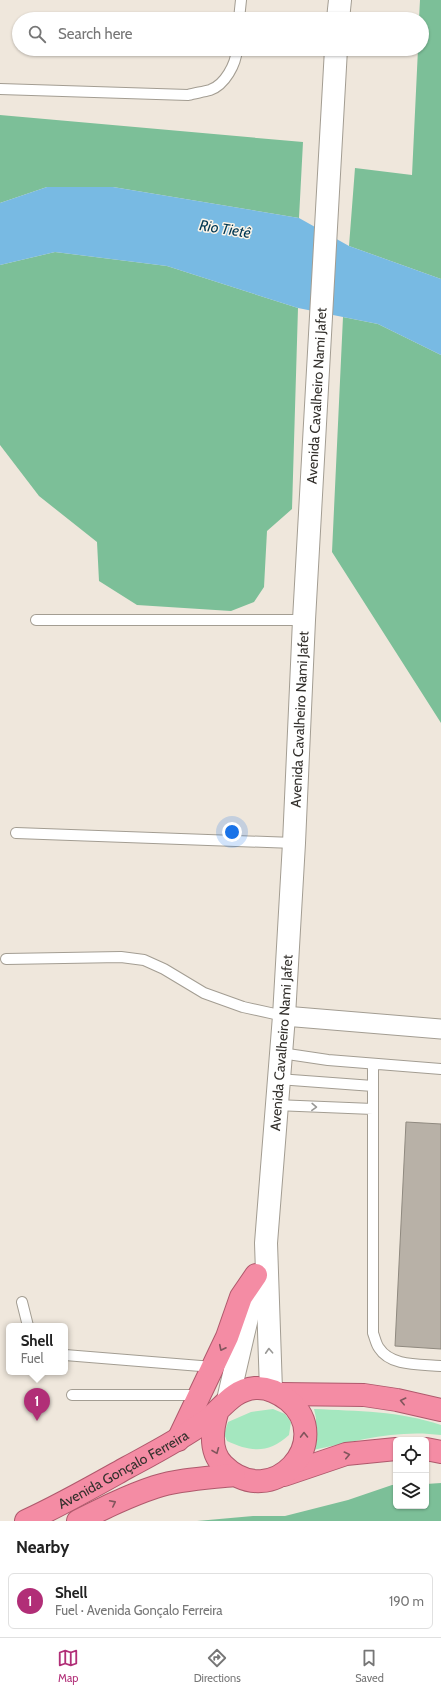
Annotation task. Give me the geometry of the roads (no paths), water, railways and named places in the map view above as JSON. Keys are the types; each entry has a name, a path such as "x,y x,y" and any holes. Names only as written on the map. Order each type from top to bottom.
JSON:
{"highway":[{"path":"178,1440 227,1336 241,1297 256,1275"},
{"path":"393,1449 346,1454 268,1481 256,1482 244,1480 234,1475 221,1463 213,1447 212,1430 222,1406 240,1392 255,1388 276,1392 364,1395 397,1400 441,1410"},
{"path":"276,1392 294,1405 302,1419 305,1434 303,1450 295,1464 283,1475"},
{"name":"Avenida Gonçalo Ferreira","path":"26,1521 69,1500 178,1440 222,1406"},
{"path":"429,1450 441,1452"},
{"name":"Avenida Gonçalo Ferreira","path":"78,1521 119,1500 156,1486 192,1479 234,1475"}],"main road":[{"path":"339,12 340,0"},
{"name":"Avenida Cavalheiro Nami Jafet","path":"276,1392 266,1243 275,1105 284,1016 294,843 304,620 320,360 336,56"},
{"path":"222,1406 256,1275 266,1243"}],"street":[{"path":"284,1016 441,1029"}],"lane":[{"path":"240,12 241,0"},
{"path":"0,89 188,95 212,89 228,75 236,56"},
{"path":"36,620 304,620"},
{"path":"16,832 294,843"},
{"path":"6,959 121,957 144,960 204,993 243,1007 284,1016"},
{"path":"281,1053 328,1060 441,1069"},
{"path":"373,1064 373,1333 379,1348 387,1357 397,1362 441,1366"},
{"path":"278,1079 373,1086"},
{"path":"275,1105 373,1109"},
{"path":"22,1302 27,1323"},
{"path":"68,1355 213,1367"},
{"path":"72,1395 199,1396"}],"water":[{"name":"Rio Tietê","path":"47,187 113,187 299,218 349,246 441,279 441,355 378,324 298,308 167,266 55,252 0,265 0,203"}],"place":[{"name":"Shell","path":"37,1421"}]}
